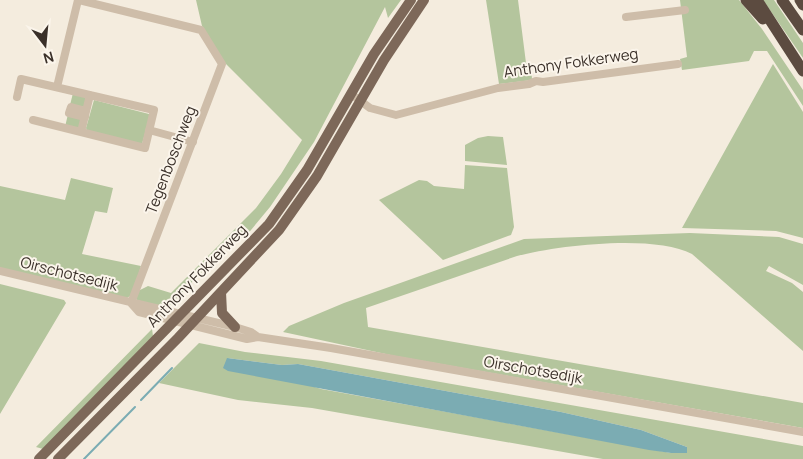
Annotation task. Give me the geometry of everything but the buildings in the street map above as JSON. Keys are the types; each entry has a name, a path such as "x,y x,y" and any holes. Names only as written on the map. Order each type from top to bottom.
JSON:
{"highway":[{"path":"746,0 788,47"},
{"path":"757,0 803,71"},
{"path":"782,0 803,30"},
{"path":"800,0 803,5"}],"main road":[{"name":"Anthony Fokkerweg","path":"39,459 255,240 284,204 307,170 389,31 411,0"},
{"name":"Anthony Fokkerweg","path":"58,459 194,322 262,250 294,210 318,176 403,28 424,0"},
{"path":"221,292 221,311 235,327"}],"street":[{"name":"Tegenboschweg","path":"79,0 201,30 222,64 194,142 130,303"},
{"path":"56,87 79,0"},
{"path":"626,17 685,10"},
{"name":"Anthony Fokkerweg","path":"351,94 376,111 383,111 392,115 404,114 498,88 529,84 536,81 543,82 678,64"},
{"path":"17,97 21,79 154,110 145,148 33,120"},
{"path":"81,132 90,95"},
{"path":"149,130 194,142"},
{"name":"Oirschotsedijk","path":"0,271 130,303 139,312 178,318 247,339 258,337 803,432"},
{"name":"Oirschotsedijk","path":"194,322 235,327 251,332 258,337"}],"green space":[{"path":"196,0 401,0 388,18 385,7 314,142 270,207 246,236 229,244 167,308 141,303 136,299 136,292 148,286 171,293 256,208 281,174 302,140 225,63 202,26"},
{"path":"486,0 518,0 526,63 531,63 532,80 499,84"},
{"path":"680,0 739,0 762,29 803,90 803,106 767,51 754,51 749,61 682,70 680,59 687,57"},
{"path":"763,0 774,0 803,43 803,58"},
{"path":"773,64 803,112 803,238 776,231 682,228"},
{"path":"73,93 84,96 86,99 85,107 70,105"},
{"path":"94,100 149,114 142,144 87,131 86,128"},
{"path":"68,114 80,117 80,127 76,129 65,127"},
{"path":"488,136 503,137 507,165 465,161 465,145 478,138"},
{"path":"465,165 507,168 514,227 511,235 443,260 379,200 419,180 427,181 434,186 464,189"},
{"path":"71,178 113,188 107,213 95,211 82,254 141,266 132,295 125,299 0,269 0,186 65,200"},
{"path":"690,233 779,237 803,244 803,285 769,266 766,271 792,283 803,292 803,351 692,254 676,248 655,244 606,243 581,245 517,256 366,308 368,327 803,403 803,428 395,356 283,332 289,326 344,303 524,239"},
{"path":"0,284 64,300 66,303 0,414"},
{"path":"152,329 153,336 43,449 36,447"},
{"path":"199,343 245,352 321,361 803,446 803,459 603,459 312,408 238,400 159,383","holes":["227,358 282,365 298,364 561,412 641,430 687,447 671,453 321,389"]}],"water":[{"path":"227,358 282,365 298,364 561,412 641,430 687,447 687,453 649,450 228,371 223,368"}],"waterway":[{"path":"141,400 172,368"},
{"path":"84,459 135,407"}]}
